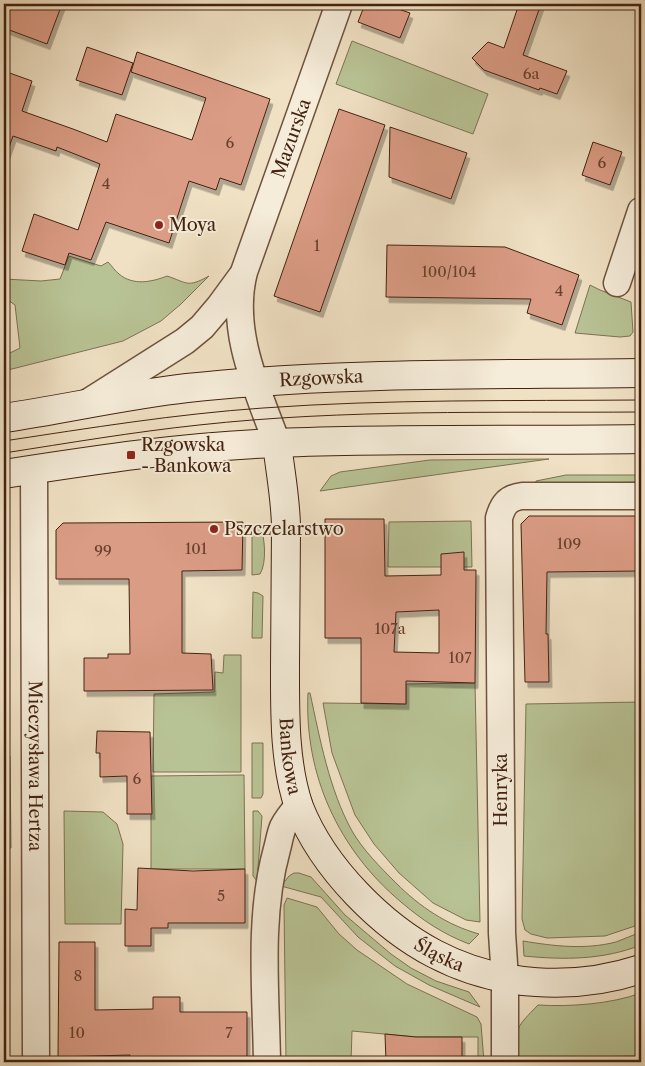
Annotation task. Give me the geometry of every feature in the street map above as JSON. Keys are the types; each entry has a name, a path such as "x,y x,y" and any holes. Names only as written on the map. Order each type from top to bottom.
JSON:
{"main road":[{"name":"Rzgowska","path":"4,418 179,389 254,383 354,377 641,373"},
{"path":"4,474 139,454 277,442 641,439"},
{"name":"Bankowa","path":"277,442 286,522 285,700 287,742 293,784 299,805"},
{"name":"Śląska","path":"299,805 312,835 329,862 369,907 406,938 446,960 468,969 505,979 574,983 619,976 641,969"}],"street":[{"name":"Mazurska","path":"277,442 254,383 241,329 240,289 244,272 339,4"},
{"path":"616,283 641,211"},
{"name":"Mazurska","path":"87,404 196,331 219,307 244,272"},
{"name":"Mieczysława Hertza","path":"34,470 36,1062"},
{"name":"Henryka","path":"505,1062 499,518 506,502 513,498 641,496"},
{"name":"Bankowa","path":"267,1062 265,953 268,890 273,862 283,826 299,805"}],"green space":[{"path":"352,41 488,94 473,134 336,84"},
{"path":"69,256 101,266 108,262 124,278 143,282 167,276 192,283 209,276 161,321 123,341 4,371 4,356 20,348 15,305 8,300 4,301 4,279 41,281 60,279"},
{"path":"590,285 631,302 633,332 630,336 620,337 575,333"},
{"path":"549,459 320,491 331,476 340,472 430,460"},
{"path":"566,475 641,475 641,482 535,485 536,481"},
{"path":"471,521 472,567 388,567 389,522"},
{"path":"260,525 264,543 264,563 260,574 252,575 252,534"},
{"path":"253,592 263,596 262,638 252,638"},
{"path":"224,655 241,655 241,772 153,772 154,694 214,692 215,672 223,673"},
{"path":"475,683 480,922 466,920 433,903 399,873 374,844 355,815 332,753 323,703 406,704 406,684"},
{"path":"308,693 310,693 331,781 344,815 356,838 378,865 415,900 434,914 456,926 479,934 469,944 433,926 401,902 379,881 343,835 319,781 312,753 308,723"},
{"path":"641,702 641,924 605,936 547,938 531,934 525,930 522,919 526,704"},
{"path":"252,743 263,743 263,794 261,798 252,798"},
{"path":"4,756 10,756 11,848 4,848"},
{"path":"244,775 245,869 151,869 151,776"},
{"path":"64,811 103,812 117,824 123,844 121,924 65,924"},
{"path":"253,811 258,811 262,816 257,881 253,876"},
{"path":"294,873 311,877 345,915 391,954 411,968 436,981 469,992 480,1007 429,985 395,966 358,937 321,897 281,886"},
{"path":"287,898 317,907 339,934 357,950 407,984 477,1017 481,1024 484,1062 478,1062 478,1037 416,1037 352,1031 351,1062 286,1062 284,905"},
{"path":"641,932 641,945 612,954 583,958 524,956 523,941 581,947 616,942"},
{"path":"641,993 641,1056 517,1058 517,1033 521,1023 538,1005 590,1004 617,1000"}],"building":[{"path":"4,4 62,4 47,44 4,28"},
{"path":"365,4 384,4 410,13 400,38 358,22"},
{"path":"519,4 541,4 523,55 567,71 557,94 540,88 539,90 484,70 472,58 488,42 504,48"},
{"path":"87,47 133,63 122,95 76,80"},
{"path":"137,52 270,99 241,185 220,178 216,190 189,181 169,243 106,222 91,260 69,253 65,265 22,251 34,214 78,230 100,164 57,147 56,151 13,136 7,153 4,152 4,71 32,81 22,111 107,142 116,114 192,140 206,98 131,72"},
{"path":"339,109 385,125 320,312 274,296"},
{"path":"390,127 467,153 451,199 389,177"},
{"path":"593,142 622,152 610,185 582,175"},
{"path":"387,245 505,247 579,275 562,325 527,313 531,299 386,297"},
{"path":"529,516 641,516 641,571 547,572 546,634 548,634 549,682 525,682 521,524"},
{"path":"325,519 384,519 385,576 441,575 441,554 464,552 464,570 476,570 475,683 406,681 406,704 361,703 361,638 325,638","holes":["439,610 439,653 394,652 396,612"]},
{"path":"243,522 242,570 182,571 182,653 211,654 213,690 84,691 84,658 108,658 108,654 130,654 129,579 56,579 56,530 63,523"},
{"path":"97,731 150,732 152,814 127,814 127,776 100,777 100,753 96,753"},
{"path":"138,868 193,871 245,869 245,923 168,923 168,928 151,928 151,946 125,946 125,909 137,910"},
{"path":"59,942 95,942 95,1010 153,1009 153,997 180,997 180,1012 247,1012 247,1062 130,1062 130,1055 58,1057"},
{"path":"385,1034 416,1037 462,1037 462,1062 386,1062"}],"tram line":[{"path":"4,441 101,426 263,408 404,402 641,400"},
{"path":"4,453 199,425 309,416 420,413 641,412"}],"place":[{"name":"Moya","path":"159,225"},
{"name":"Rzgowska - Bankowa","path":"131,455"},
{"name":"Pszczelarstwo","path":"214,529"}]}
